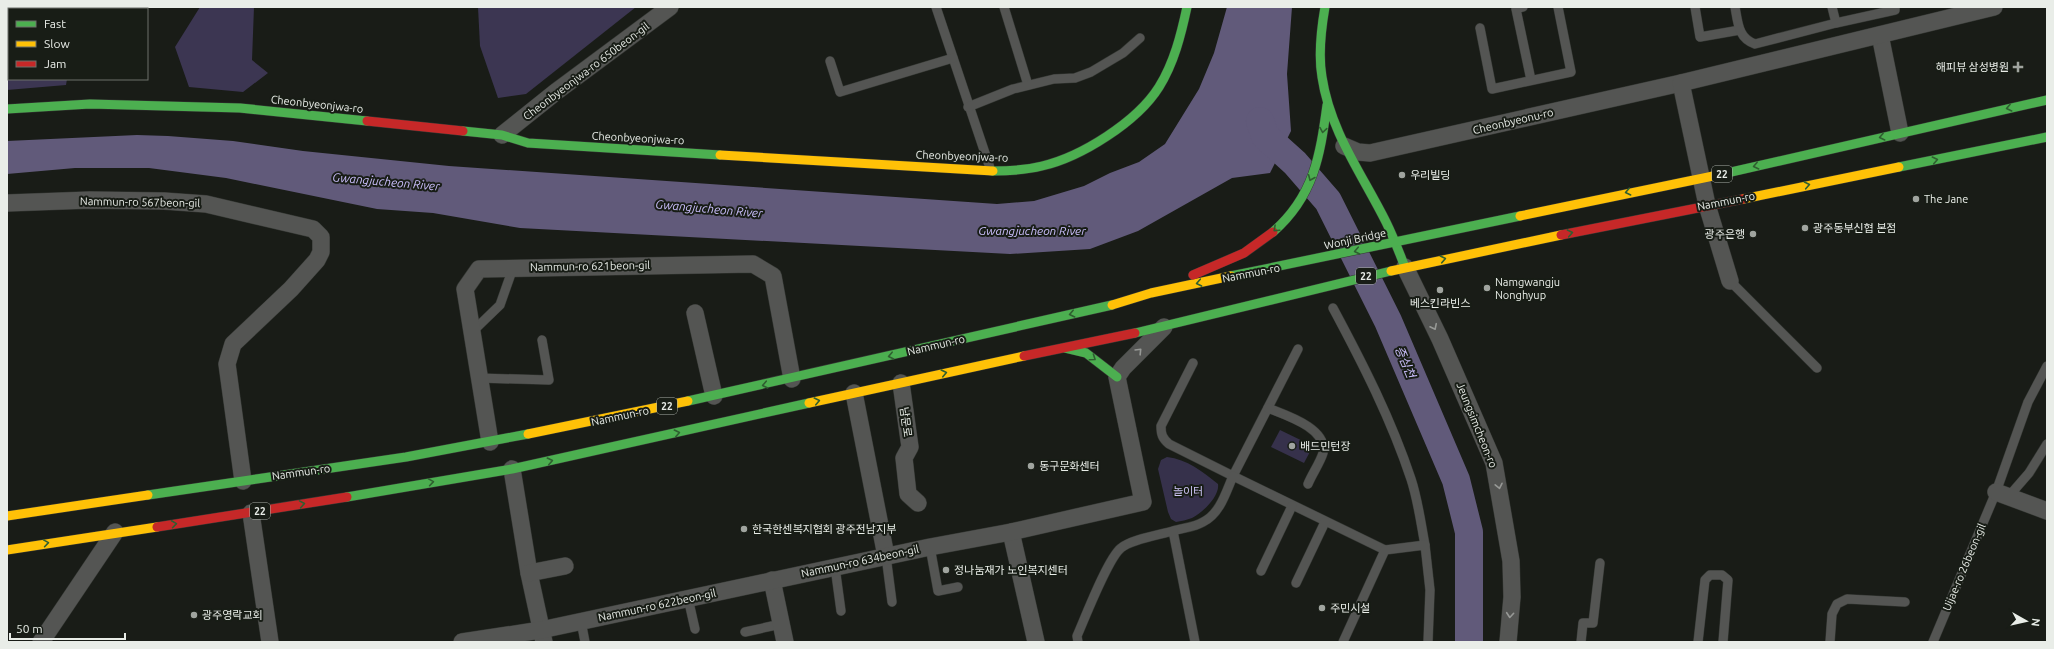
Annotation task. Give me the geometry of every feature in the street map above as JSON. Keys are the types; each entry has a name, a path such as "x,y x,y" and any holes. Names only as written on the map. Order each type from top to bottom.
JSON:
{"main road":[{"name":"Cheonbyeonjwa-ro","path":"7,108 90,104 240,108 502,135 528,143 991,171 1013,170 1044,165 1104,136 1139,111 1152,96 1161,82 1177,47 1187,7"},
{"path":"1325,7 1322,25 1320,58 1322,84 1327,104 1344,146 1395,242 1405,267"},
{"name":"22","path":"1395,242 1701,178 2047,100"},
{"path":"1151,293 1259,244 1286,219 1309,184 1319,156 1327,104"},
{"name":"Nammun-ro","path":"1405,267 2047,137"},
{"name":"Wonji Bridge","path":"1319,259 1395,242"},
{"name":"Nammun-ro","path":"7,516 406,457 490,442 714,396 1117,304 1151,293 1319,259"},
{"name":"22","path":"7,550 114,532 251,513 512,469 854,393 1164,327 1405,267"},
{"path":"1065,348 1086,353 1117,376"}],"street":[{"name":"Cheonbyeonjwa-ro 650beon-gil","path":"502,135 557,91 670,7"},
{"path":"1730,280 1707,205 1681,83 1994,7"},
{"path":"1880,35 1900,133"},
{"name":"Cheonbyeonu-ro","path":"1344,146 1358,152 1370,154 1681,83"},
{"name":"Nammun-ro 567beon-gil","path":"7,203 97,200 164,201 206,204 313,229 318,233 322,243 317,260 291,289 234,344 227,364 243,481"},
{"name":"Nammun-ro 621beon-gil","path":"490,442 465,289 479,269 753,264 774,276 792,378"},
{"name":"Jeungsimcheon-ro","path":"1405,267 1443,346 1494,463 1511,561 1512,597 1508,642"},
{"path":"695,313 714,396"},
{"path":"1117,376 1123,368 1164,327"},
{"name":"Nammun-ro 634beon-gil","path":"772,580 930,547 1011,532 1143,502 1117,376"},
{"name":"남문로","path":"901,383 910,447 904,458 908,494 918,503"},
{"path":"854,393 886,556"},
{"path":"512,469 529,573 542,636"},
{"path":"2002,494 2047,511"},
{"path":"251,513 270,642"},
{"path":"41,642 114,532"},
{"path":"1011,532 1036,642"},
{"path":"529,573 565,566"},
{"path":"772,580 785,642"},
{"name":"Nammun-ro 622beon-gil","path":"462,642 542,636 581,622 772,580"}],"lane":[{"path":"936,7 968,107 991,171"},
{"path":"1004,7 1028,85"},
{"path":"1523,7 1516,9 1531,80"},
{"path":"1480,28 1492,89 1571,72 1558,7"},
{"path":"1695,7 1700,37 1740,30"},
{"path":"1735,7 1740,30 1747,41 1755,44 1895,10 1895,7"},
{"path":"1832,7 1836,24"},
{"path":"968,107 1013,89 1054,79 1075,78 1091,72 1123,54 1140,38"},
{"path":"830,61 840,92 953,58"},
{"path":"471,333 500,304 513,268"},
{"path":"1730,280 1817,368"},
{"path":"1333,308 1372,381 1395,435 1412,481 1426,545 1430,590 1428,642"},
{"path":"479,378 549,380 542,340"},
{"path":"1078,642 1077,636 1110,562 1121,548 1132,543 1204,522 1214,514 1298,349"},
{"path":"1193,363 1161,426 1161,433 1169,444 1292,506 1385,550 1426,545"},
{"name":"Uijae-ro 26beon-gil","path":"1933,642 2002,494 2028,402 2047,366"},
{"path":"1268,408 1314,430 1320,438 1323,444 1323,452 1308,484"},
{"name":"Uijae-ro 26beon-gil","path":"2002,494 2029,473 2047,444"},
{"path":"1261,571 1292,506"},
{"path":"1296,584 1326,522"},
{"path":"1174,531 1195,642"},
{"path":"930,547 938,591 958,587"},
{"path":"1342,642 1385,550"},
{"path":"886,556 892,602"},
{"path":"1581,642 1583,622 1593,623 1600,563"},
{"path":"835,567 841,611"},
{"path":"1698,642 1705,580 1710,575 1722,576 1728,580 1723,642"},
{"path":"688,598 694,629"},
{"path":"1830,642 1832,614 1837,604 1847,599 1905,602"},
{"path":"581,622 585,642"},
{"path":"745,632 782,624"}],"green space":[{"name":"배드민턴장","path":"1280,430 1313,446 1304,463 1271,447"},
{"name":"놀이터","path":"1167,457 1188,463 1218,484 1216,494 1210,504 1192,518 1176,522 1171,519 1168,512 1158,469 1161,460"}],"shaded area":[{"path":"7,7 108,8 8,8 8,80 67,80 66,85 7,90"},
{"path":"200,7 254,7 252,60 268,73 243,92 189,87 175,47"},
{"path":"478,7 636,7 526,94 498,98 480,46"}],"water":[{"name":"Gwangjucheon River","path":"1227,7 1292,7 1287,74 1291,131 1270,173 1232,178 1138,231 1090,249 1010,254 520,228 433,213 377,209 226,178 149,168 75,168 7,174 7,141 137,135 233,141 303,151 449,166 997,204 1034,201 1084,186 1110,173 1139,162 1165,144 1199,89 1214,53"}],"waterway":[{"name":"증심천","path":"1260,121 1265,136 1295,163 1328,201 1388,321 1456,480 1469,532 1469,642"}],"traffic: fast":[{"path":"993,171 1042,166 1074,155 1123,125 1149,100 1164,78 1176,48 1187,7"},
{"path":"1325,7 1321,33 1320,60 1326,97 1339,134 1394,238 1405,267"},
{"path":"1718,175 2047,100"},
{"path":"7,109 90,104 240,108 367,121"},
{"path":"1273,232 1298,204 1313,174 1318,158 1327,105"},
{"path":"463,131 502,135 528,143 720,155"},
{"path":"1899,167 2047,137"},
{"path":"1231,276 1520,216"},
{"path":"1135,333 1391,271"},
{"path":"688,401 1112,305"},
{"path":"1065,348 1086,353 1117,377"},
{"path":"347,497 512,469 809,403"},
{"path":"148,495 406,457 528,434"}],"traffic: slow":[{"path":"720,155 993,171"},
{"path":"1743,199 1899,167"},
{"path":"1520,216 1718,175"},
{"path":"1391,271 1561,235"},
{"path":"1112,305 1151,293 1231,276"},
{"path":"809,403 1024,356"},
{"path":"528,434 688,401"},
{"path":"7,516 148,495"},
{"path":"7,550 157,527"}],"traffic: jam":[{"path":"367,121 463,131"},
{"path":"1561,235 1743,199"},
{"path":"1193,275 1244,253 1273,232"},
{"path":"1024,356 1135,333"},
{"path":"157,527 347,497"}],"place":[{"name":"해피뷰 삼성병원","path":"2018,67"},
{"name":"우리빌딩","path":"1402,175"},
{"name":"The Jane","path":"1916,199"},
{"name":"광주동부신협 본점","path":"1805,228"},
{"name":"광주은행","path":"1753,234"},
{"name":"Namgwangju Nonghyup","path":"1487,288"},
{"name":"베스킨라빈스","path":"1440,290"},
{"name":"배드민턴장","path":"1292,446"},
{"name":"동구문화센터","path":"1031,466"},
{"name":"한국한센복지협회 광주전남지부","path":"744,529"},
{"name":"정나눔재가 노인복지센터","path":"946,570"},
{"name":"주민시설","path":"1322,608"},
{"name":"광주영락교회","path":"194,615"}]}
